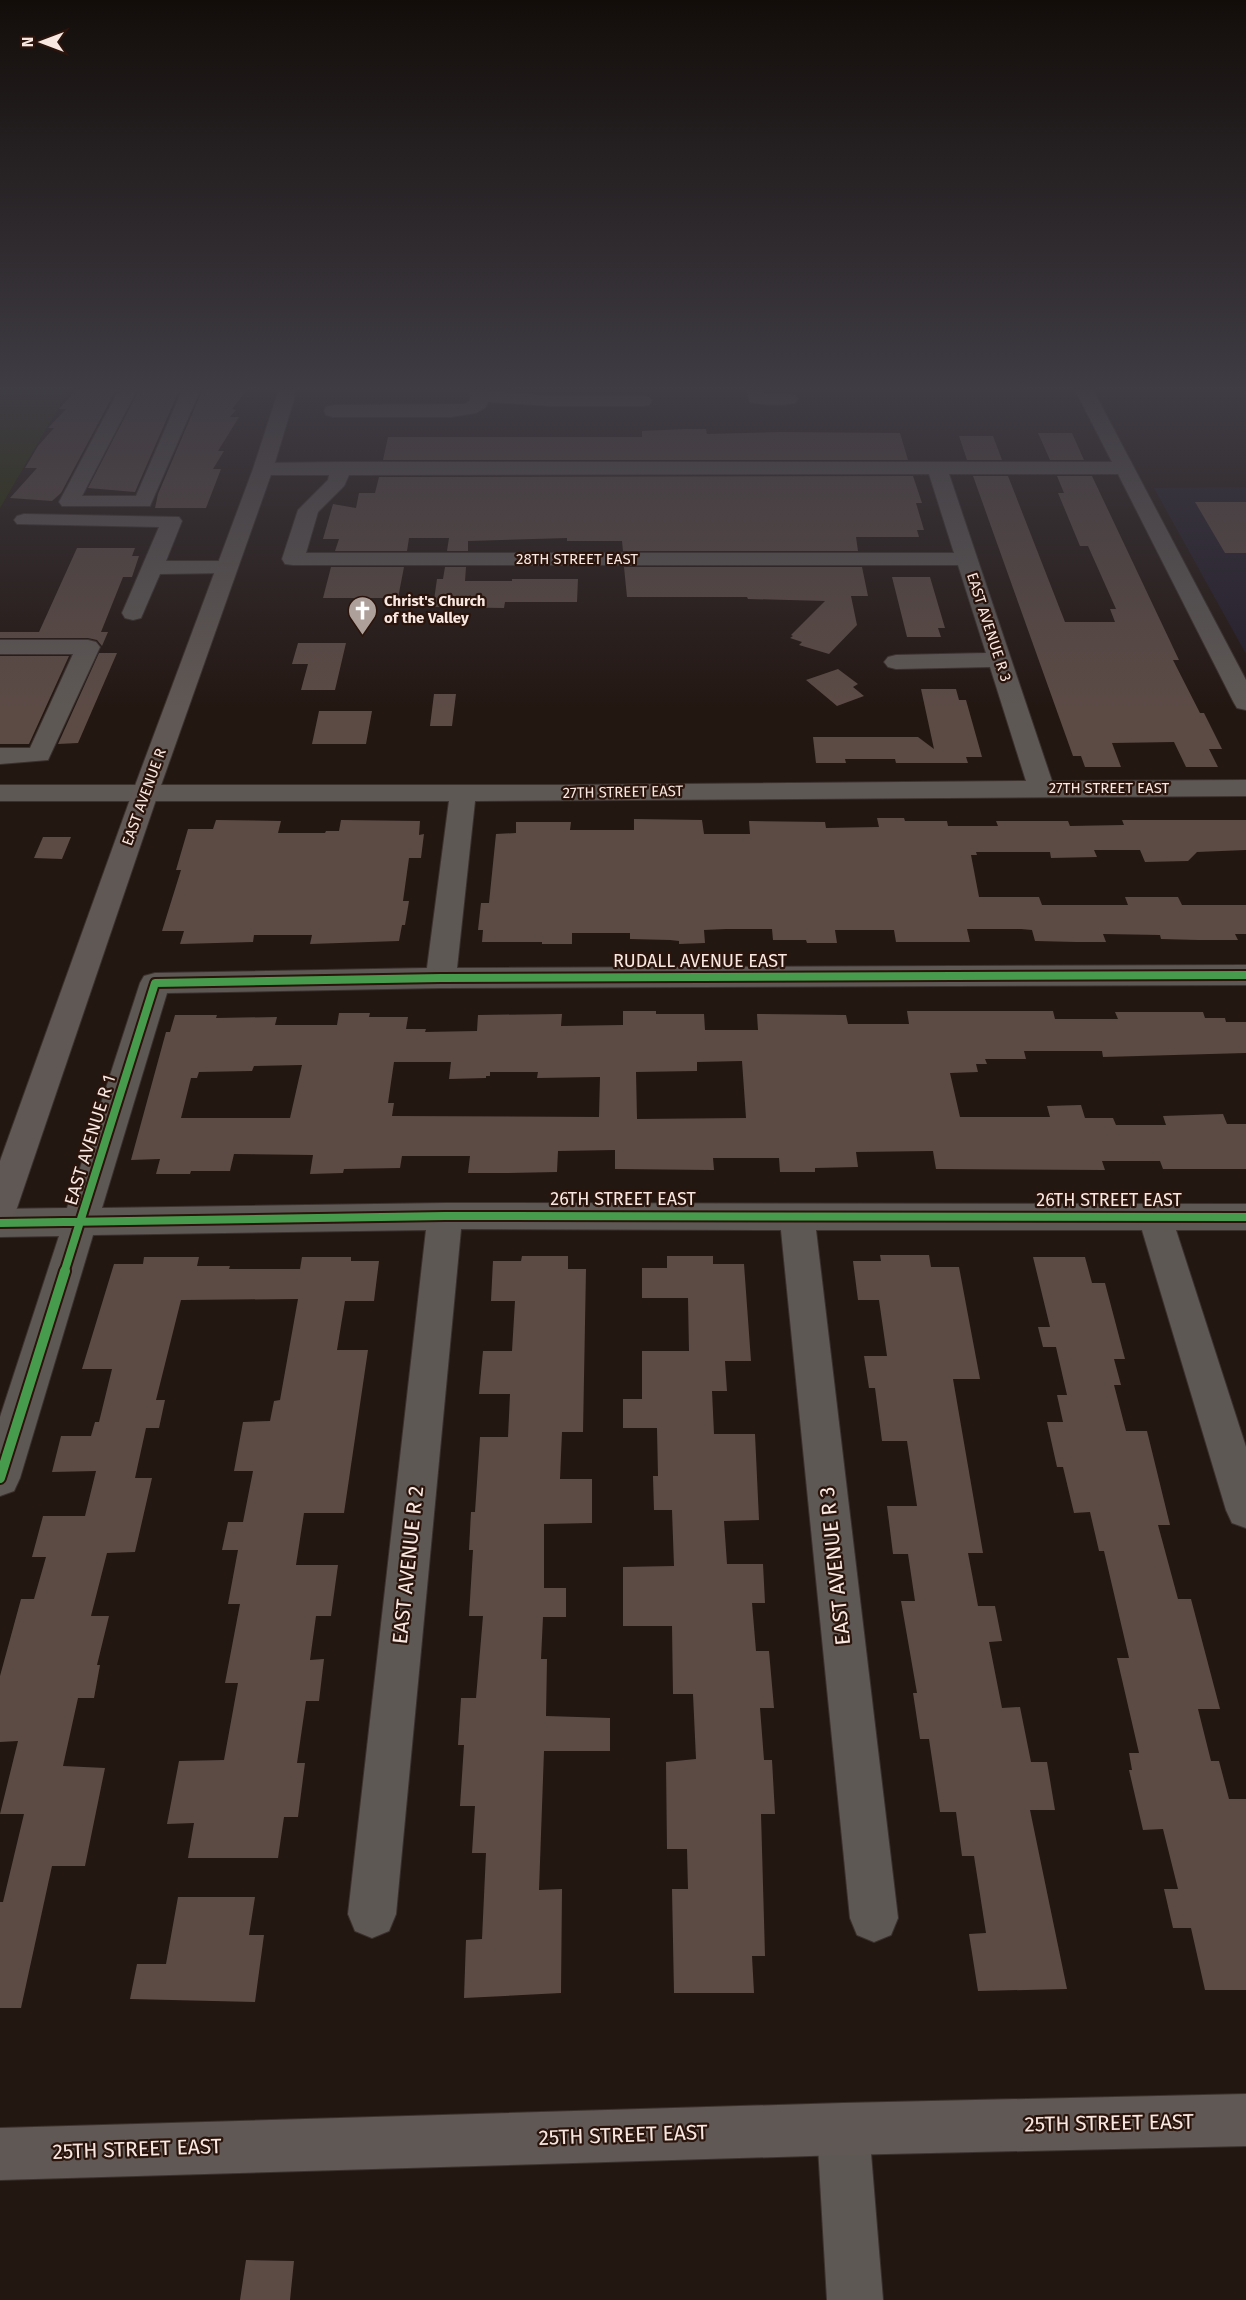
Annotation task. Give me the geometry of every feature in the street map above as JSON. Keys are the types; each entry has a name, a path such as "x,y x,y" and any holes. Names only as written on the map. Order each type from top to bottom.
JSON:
{"main road":[{"name":"EAST AVENUE R","path":"0,1208 146,791 254,493"},
{"name":"25TH STREET EAST","path":"0,2154 843,2129 1246,2120"}],"street":[{"path":"74,493 69,502 143,502 147,493"},
{"name":"28TH STREET EAST","path":"325,493 308,510 293,559 967,560"},
{"name":"EAST AVENUE R 3","path":"945,493 1041,788"},
{"path":"1138,493 1246,703"},
{"path":"24,520 172,521 134,613"},
{"path":"154,567 227,567"},
{"path":"0,647 88,646 39,755 0,756"},
{"path":"896,662 999,660"},
{"name":"27TH STREET EAST","path":"0,793 146,791 463,793 1246,788"},
{"path":"441,978 463,793"},
{"name":"RUDALL AVENUE EAST","path":"155,983 441,978 1246,975"},
{"name":"EAST AVENUE R 1","path":"0,1478 155,983"},
{"name":"EAST AVENUE R 3","path":"797,1215 874,1918"},
{"name":"26TH STREET EAST","path":"0,1223 444,1216 1246,1217"},
{"name":"EAST AVENUE R 2","path":"372,1914 444,1216"},
{"path":"1155,1217 1246,1510"},
{"path":"843,2129 855,2300"}],"shaded area":[{"path":"1157,493 1246,493 1246,654"}],"green space":[{"path":"0,493 9,493 0,508"}],"building":[{"path":"14,493 61,493 52,501 10,498"},
{"path":"212,493 206,508 155,508 158,494"},
{"path":"359,493 919,493 922,503 916,503 924,530 917,530 919,537 856,537 858,551 623,551 622,541 567,541 567,538 468,541 468,551 447,551 449,538 409,538 407,551 335,551 339,539 323,539 333,504 356,508"},
{"path":"979,493 1015,493 1065,622 1115,622 1110,609 1116,609 1088,546 1080,546 1058,493 1100,493 1179,660 1173,660 1200,713 1204,713 1222,749 1209,749 1218,767 1186,767 1174,742 1112,743 1121,767 1085,767 1081,756 1073,756"},
{"path":"1195,502 1246,502 1246,553 1225,553"},
{"path":"77,548 135,548 132,556 139,556 132,577 123,577 101,632 108,632 102,646 97,640 88,638 0,638 0,632 39,632"},
{"path":"331,567 404,567 398,598 323,598"},
{"path":"445,567 466,567 465,581 578,579 577,602 505,602 504,608 433,607 437,579 443,579"},
{"path":"624,567 862,567 868,596 851,596 857,625 829,654 799,645 802,642 790,638 825,601 748,599 747,597 627,597"},
{"path":"892,577 930,577 945,628 938,628 941,637 907,637"},
{"path":"298,643 346,643 335,690 301,690 308,664 292,664"},
{"path":"99,653 117,653 78,743 58,744"},
{"path":"0,656 69,656 29,744 0,744"},
{"path":"838,669 858,684 853,687 864,696 837,706 806,680"},
{"path":"921,689 956,689 959,700 966,700 982,757 966,757 968,763 896,763 895,759 845,759 846,763 816,763 813,737 918,737 934,749"},
{"path":"434,694 456,694 452,726 430,726"},
{"path":"319,711 372,711 366,744 312,744"},
{"path":"877,818 947,821 948,826 998,826 996,821 1068,821 1070,826 1124,825 1122,820 1246,820 1246,850 1197,852 1188,861 1145,862 1140,850 1094,850 1097,857 1051,858 1050,852 976,852 977,855 971,855 979,897 1039,897 1042,905 1128,905 1125,897 1178,897 1182,905 1246,905 1246,934 1235,934 1238,940 1198,940 1161,939 1160,935 1103,934 1106,942 1076,942 1035,941 1032,930 967,929 970,942 896,942 894,930 835,930 837,943 807,943 806,940 773,940 772,929 726,929 704,930 705,943 679,944 679,941 670,940 630,939 630,933 572,933 572,944 542,944 542,942 482,942 483,930 478,930 481,903 489,903 496,834 516,833 516,822 571,822 570,830 634,830 634,819 702,820 704,834 750,834 749,821 825,822 826,828 879,827"},
{"path":"216,820 281,821 278,833 339,831 341,820 420,821 419,835 424,834 421,858 409,858 403,901 409,901 405,925 402,925 399,941 310,944 312,935 254,935 253,942 180,944 184,931 162,931 181,870 176,870 188,829 213,829"},
{"path":"43,837 71,837 62,859 34,858"},
{"path":"623,1011 704,1014 705,1030 758,1030 757,1014 846,1015 848,1024 909,1024 907,1011 1053,1011 1055,1019 1118,1019 1115,1012 1203,1012 1205,1018 1225,1018 1226,1022 1246,1022 1246,1053 1103,1057 1102,1051 1024,1051 1026,1059 985,1059 987,1064 976,1064 978,1072 950,1073 960,1117 1050,1117 1047,1106 1081,1105 1085,1118 1113,1118 1116,1125 1166,1125 1163,1116 1223,1114 1227,1124 1246,1124 1246,1169 1163,1169 1160,1161 1102,1161 1105,1170 936,1169 933,1151 856,1152 858,1167 815,1168 815,1172 780,1172 779,1158 713,1158 714,1170 615,1169 615,1150 558,1151 557,1172 468,1173 470,1156 402,1156 400,1168 344,1169 343,1173 310,1174 313,1155 234,1154 230,1171 191,1171 190,1174 156,1174 160,1159 131,1160 166,1032 170,1032 175,1015 217,1015 216,1018 277,1017 275,1025 337,1025 339,1013 370,1013 369,1017 408,1017 406,1029 426,1029 425,1032 477,1031 478,1015 562,1014 561,1026 623,1025","holes":["742,1061 746,1118 637,1119 636,1072 697,1071 697,1062","394,1062 451,1062 449,1079 486,1078 490,1076 490,1072 538,1072 537,1078 600,1077 599,1117 392,1116 394,1103 388,1103","302,1065 290,1118 181,1118 191,1078 197,1078 199,1072 252,1071 254,1066"]},
{"path":"880,1255 929,1255 931,1267 959,1267 980,1379 953,1379 983,1553 968,1553 978,1606 995,1606 1002,1641 989,1642 1002,1708 1020,1707 1031,1762 1047,1762 1055,1810 1030,1810 1067,1989 978,1991 969,1934 986,1933 974,1856 962,1856 956,1812 940,1812 929,1739 920,1739 913,1693 917,1693 901,1601 915,1601 908,1554 893,1554 887,1506 917,1506 907,1441 882,1441 875,1388 869,1388 864,1356 887,1356 879,1300 858,1300 853,1261 881,1261"},
{"path":"522,1256 568,1256 568,1269 586,1269 583,1432 562,1432 560,1479 592,1479 592,1523 544,1524 544,1588 566,1588 566,1617 543,1617 541,1659 547,1659 546,1716 610,1718 610,1751 544,1751 539,1890 562,1889 561,1993 464,1998 466,1940 482,1939 486,1853 472,1853 475,1806 460,1806 464,1745 458,1745 461,1698 476,1698 483,1616 469,1616 473,1550 469,1550 471,1512 475,1512 480,1437 508,1437 510,1394 479,1394 483,1351 512,1351 515,1301 491,1301 493,1261 521,1261"},
{"path":"667,1256 713,1256 713,1264 744,1264 751,1361 725,1361 727,1391 712,1391 714,1434 755,1434 759,1520 724,1521 727,1564 763,1564 765,1603 752,1603 756,1651 769,1651 774,1708 760,1708 764,1760 772,1760 775,1814 761,1814 765,1956 752,1956 754,1993 674,1993 672,1889 688,1889 687,1849 667,1849 666,1762 696,1759 693,1694 673,1694 672,1626 623,1626 623,1567 674,1566 672,1510 654,1510 653,1476 658,1476 657,1428 623,1428 623,1399 642,1399 642,1351 689,1351 688,1298 642,1298 642,1268 667,1268"},
{"path":"144,1257 199,1257 197,1266 230,1266 229,1269 300,1269 302,1257 351,1257 351,1261 379,1261 374,1301 345,1301 337,1350 368,1350 344,1513 304,1513 296,1565 338,1565 331,1616 316,1616 310,1660 324,1659 319,1701 306,1701 297,1763 305,1763 298,1817 284,1817 278,1858 188,1858 194,1823 167,1824 179,1761 224,1760 238,1683 225,1683 240,1604 228,1604 238,1550 222,1550 228,1522 243,1522 253,1471 234,1471 243,1422 270,1421 274,1401 280,1400 298,1299 181,1300 156,1400 165,1400 159,1428 146,1428 135,1478 152,1478 135,1552 107,1553 91,1616 109,1616 97,1665 100,1665 94,1698 78,1698 63,1766 105,1768 85,1866 52,1866 21,2008 0,2008 0,1902 3,1902 24,1814 0,1814 18,1741 0,1742 0,1676 21,1599 34,1599 46,1557 32,1557 43,1516 85,1516 96,1471 52,1472 61,1436 91,1436 95,1422 99,1422 112,1369 82,1369 114,1264 143,1264"},
{"path":"1033,1257 1085,1257 1092,1283 1105,1283 1125,1359 1114,1359 1121,1385 1114,1385 1126,1431 1147,1431 1170,1525 1158,1525 1178,1599 1191,1599 1220,1709 1198,1709 1211,1761 1219,1761 1229,1799 1246,1799 1246,1990 1205,1990 1191,1928 1173,1928 1164,1889 1178,1889 1163,1829 1143,1830 1129,1770 1132,1770 1129,1753 1139,1753 1117,1658 1129,1658 1104,1551 1099,1551 1090,1512 1074,1513 1063,1467 1057,1467 1047,1422 1063,1422 1057,1395 1067,1395 1056,1347 1043,1347 1038,1327 1050,1327"},
{"path":"178,1897 255,1897 249,1935 264,1935 255,2002 130,1999 137,1964 166,1964"},
{"path":"246,2260 294,2261 290,2300 240,2300"}],"cycle path":[{"path":"0,1478 155,983 441,978 1246,975"},
{"path":"0,1223 445,1216 1246,1217"}],"place":[{"name":"Christ's Church of the Valley","path":"363,636"}]}
